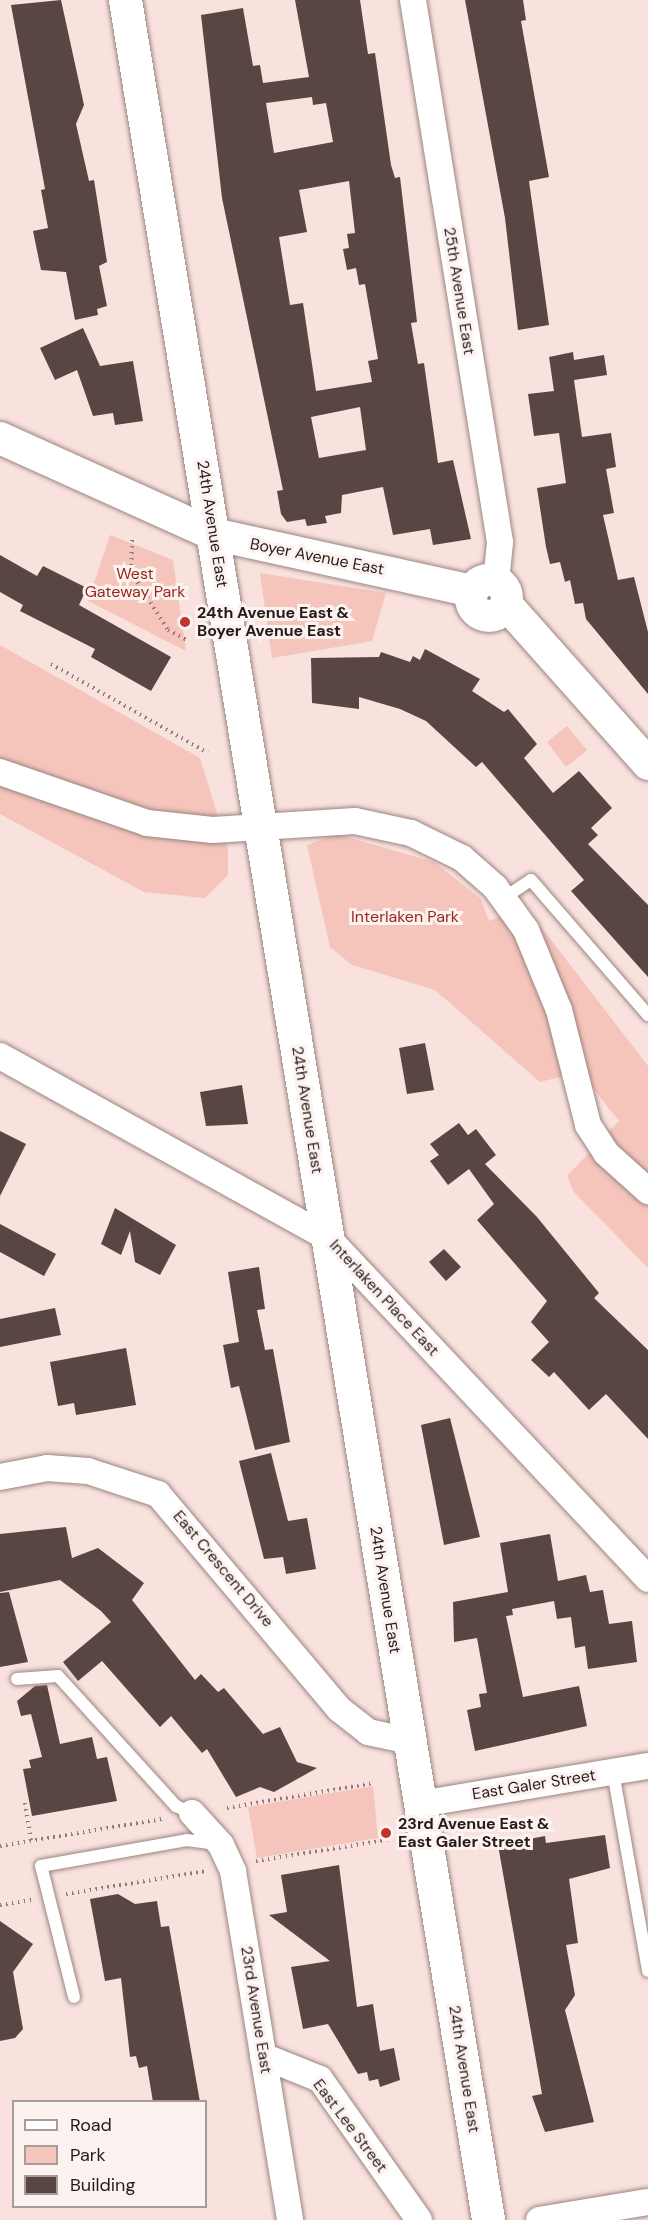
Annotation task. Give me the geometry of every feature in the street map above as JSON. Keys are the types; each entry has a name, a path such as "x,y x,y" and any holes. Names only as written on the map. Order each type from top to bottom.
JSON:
{"main road":[{"name":"24th Avenue East","path":"125,0 488,2220"}],"street":[{"name":"25th Avenue East","path":"413,0 500,542 492,592"},
{"name":"Boyer Avenue East","path":"0,438 213,534 492,592"},
{"path":"492,592 648,764"},
{"path":"0,772 137,821 213,830 334,819 394,828 462,858 504,898 553,991 588,1125 606,1153 648,1191"},
{"name":"Interlaken Place East","path":"0,1056 327,1237 648,1580"},
{"name":"East Crescent Drive","path":"0,1477 47,1468 88,1471 158,1494 339,1709 368,1732 410,1741"},
{"name":"East Galer Street","path":"420,1804 648,1766"},
{"name":"23rd Avenue East","path":"192,1814 221,1845 233,1871 290,2220"},
{"name":"East Lee Street","path":"263,2056 320,2079 419,2220"},
{"path":"539,2220 648,2202"}],"lane":[{"path":"504,898 531,880 648,1015"},
{"path":"17,1679 58,1676 176,1806 192,1814"},
{"path":"613,1772 648,1971"},
{"path":"74,1997 41,1866 187,1840 221,1845"}],"path":[{"path":"132,540 131,572 168,630 189,641"},
{"path":"51,664 208,753"},
{"path":"227,1808 374,1783"},
{"path":"25,1803 31,1840"},
{"path":"0,1846 164,1818"},
{"path":"246,1863 387,1840"},
{"path":"0,1905 48,1891 214,1869"}],"green space":[{"name":"West Gateway Park","path":"110,535 173,560 186,651 88,601"},
{"path":"260,573 386,593 372,641 272,658"},
{"path":"0,645 200,758 228,849 228,875 205,898 144,892 0,814"},
{"path":"567,726 587,750 566,767 547,742"},
{"name":"Interlaken Park","path":"337,834 434,862 481,899 489,921 525,906 648,1066 648,1268 574,1192 567,1176 619,1121 580,1072 540,1082 435,990 352,965 330,947 307,845"},
{"path":"373,1786 378,1838 257,1858 248,1807"}],"building":[{"path":"61,0 84,105 76,124 89,181 94,180 107,262 99,266 107,306 97,309 98,315 75,320 66,272 41,270 33,231 48,228 41,190 45,189 11,5"},
{"path":"295,0 360,0 368,54 375,53 391,165 395,178 400,177 417,322 411,323 418,364 424,363 438,463 453,460 471,539 433,545 430,529 393,535 383,487 342,495 341,513 325,516 327,523 307,526 305,519 287,522 281,514 277,491 283,490 222,198 201,15 243,8 253,66 260,65 263,83 309,77","holes":["312,97 313,105 326,103 333,142 274,153 266,103","349,181 355,233 347,234 349,248 343,249 347,270 356,268 359,285 365,284 378,359 368,361 372,382 316,391 303,303 290,305 279,237 307,232 299,190","360,407 366,450 319,458 311,417"]},
{"path":"465,0 523,0 526,20 521,21 549,177 529,181 549,325 518,330 505,218"},
{"path":"83,328 100,366 133,361 143,421 115,425 113,413 93,416 77,370 55,380 40,348"},
{"path":"573,352 574,360 604,355 607,375 574,380 582,437 611,433 616,467 606,469 614,513 603,515 618,580 634,577 648,632 648,694 586,619 583,603 575,604 570,580 565,582 560,562 550,564 546,547 537,488 566,483 559,433 534,436 528,394 554,391 549,357"},
{"path":"0,555 37,576 43,566 87,588 79,605 171,657 151,691 91,657 95,649 20,611 23,605 0,592"},
{"path":"425,649 480,679 472,691 504,712 508,709 537,744 524,758 553,793 579,771 612,808 591,828 598,835 588,844 648,905 648,977 571,891 584,880 482,762 476,767 426,721 400,709 359,697 359,709 312,703 311,658 379,657 381,652 410,662 413,656 420,660"},
{"path":"425,1043 434,1090 407,1094 399,1048"},
{"path":"242,1085 248,1124 206,1126 200,1092"},
{"path":"459,1123 468,1135 476,1129 496,1155 485,1164 537,1217 599,1293 594,1298 648,1350 648,1439 606,1394 589,1410 554,1372 549,1377 531,1360 549,1342 531,1322 547,1301 477,1220 494,1204 469,1169 448,1185 430,1161 439,1155 430,1144"},
{"path":"0,1131 26,1144 0,1196"},
{"path":"115,1208 176,1245 160,1275 135,1262 130,1231 121,1255 101,1244"},
{"path":"0,1224 56,1254 44,1276 0,1252"},
{"path":"444,1249 461,1267 446,1281 429,1262"},
{"path":"259,1267 265,1309 257,1310 265,1350 273,1349 290,1442 255,1450 239,1386 231,1388 223,1345 239,1342 228,1272"},
{"path":"55,1308 61,1335 0,1347 0,1319"},
{"path":"126,1348 136,1405 76,1415 74,1403 58,1406 50,1362"},
{"path":"450,1418 480,1537 444,1545 421,1425"},
{"path":"271,1453 288,1521 307,1518 316,1569 286,1574 283,1557 264,1559 239,1461"},
{"path":"66,1527 72,1558 98,1548 144,1583 132,1600 195,1680 201,1674 218,1692 224,1688 263,1734 280,1727 297,1762 317,1768 274,1792 260,1787 236,1797 207,1749 202,1753 171,1716 160,1727 102,1661 78,1681 63,1662 111,1622 101,1611 60,1580 0,1592 0,1534"},
{"path":"550,1534 558,1581 586,1575 590,1592 603,1590 609,1624 632,1621 637,1662 588,1669 585,1646 575,1648 571,1617 557,1619 554,1601 512,1609 513,1615 506,1616 523,1697 579,1686 587,1726 475,1751 467,1710 481,1707 479,1694 487,1693 477,1638 454,1642 453,1602 508,1592 500,1543"},
{"path":"9,1592 28,1662 0,1667 0,1593"},
{"path":"47,1685 60,1744 92,1737 97,1759 107,1757 117,1801 32,1816 23,1769 31,1768 29,1760 42,1757 31,1714 21,1716 17,1701 35,1686"},
{"path":"605,1835 610,1868 569,1879 578,1943 566,1945 575,1995 565,2010 594,2122 545,2132 532,2096 542,2094 498,1845 545,1836 546,1843"},
{"path":"339,1865 357,2007 373,2004 380,2051 394,2048 400,2080 380,2087 378,2079 369,2081 367,2072 358,2074 328,2024 303,2029 291,1967 330,1961 269,1915 287,1912 281,1875"},
{"path":"118,1894 135,1904 157,1901 161,1927 169,1926 200,2100 153,2100 147,2066 139,2068 136,2056 130,2057 121,1978 105,1981 90,1899"},
{"path":"0,1921 33,1944 13,1972 23,2029 15,2038 0,2041"}],"place":[{"name":"24th Avenue East & Boyer Avenue East","path":"185,622"},
{"name":"23rd Avenue East & East Galer Street","path":"386,1833"}]}
